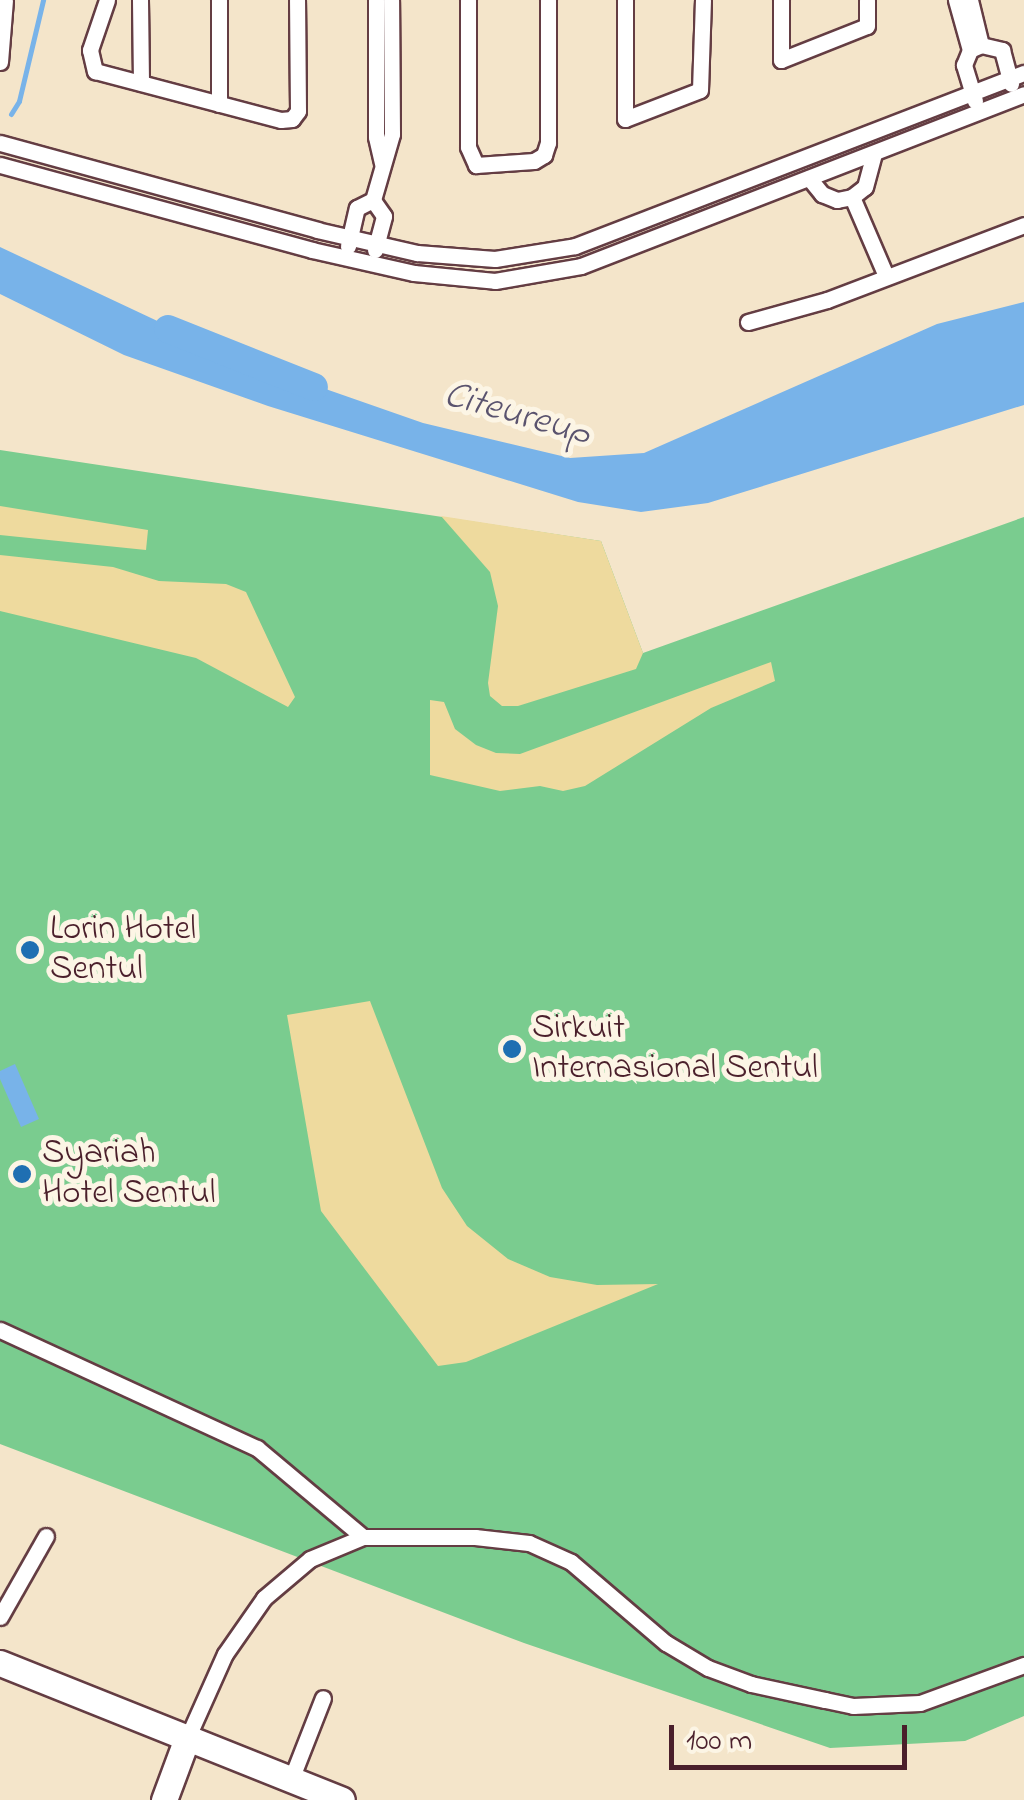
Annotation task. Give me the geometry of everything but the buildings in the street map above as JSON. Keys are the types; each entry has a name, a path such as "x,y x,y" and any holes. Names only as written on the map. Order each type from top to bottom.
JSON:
{"main road":[{"path":"0,1663 302,1790 342,1800"},
{"path":"164,1800 186,1741"}],"street":[{"path":"106,0 90,63 95,71 281,120 292,119 298,111 297,0"},
{"path":"140,0 141,84"},
{"path":"219,0 219,104"},
{"path":"376,0 376,137 382,162"},
{"path":"372,264 384,216 373,200 392,134 391,0"},
{"path":"468,0 468,147 476,165 534,160 544,155 548,144 548,0"},
{"path":"625,0 625,120 700,90 703,0"},
{"path":"781,0 781,60 867,26 867,0"},
{"path":"956,0 975,48"},
{"path":"970,0 975,48 964,65 978,112"},
{"path":"0,62 3,9"},
{"path":"0,165 372,264 451,278 538,276 581,266 1019,96 1017,75 1002,50 975,48"},
{"path":"0,143 350,237 453,257 495,259 575,246 1017,75"},
{"path":"809,178 822,194 837,200 852,197 864,187 874,153"},
{"path":"852,197 886,276"},
{"path":"345,258 358,208 373,200"},
{"path":"748,322 826,300 1024,225"},
{"path":"0,1330 256,1448 363,1537"},
{"path":"0,1617 46,1536"},
{"path":"186,1741 243,1622 264,1598 310,1559 363,1537 474,1537 529,1543 571,1562 666,1643 708,1668 751,1684 853,1706 920,1703 1024,1666"},
{"path":"302,1790 323,1698"}],"green space":[{"name":"Sirkuit Internasional Sentul","path":"0,450 601,541 643,653 1024,517 1024,1716 965,1741 830,1748 524,1643 0,1444"}],"sand":[{"path":"0,506 148,530 146,550 0,535"},
{"path":"441,516 601,541 643,653 636,669 518,706 502,706 490,696 488,683 498,606 490,572"},
{"path":"0,555 113,567 159,581 226,584 246,592 295,697 288,707 196,658 0,611"},
{"path":"771,662 775,681 711,708 585,786 563,791 540,786 500,791 430,775 430,700 444,702 455,729 476,745 496,753 520,754"},
{"path":"370,1001 442,1188 467,1226 508,1259 550,1277 597,1285 658,1284 466,1362 438,1366 321,1211 287,1015"}],"water":[{"path":"0,247 234,357 423,423 570,458 644,453 937,324 1024,302 1024,405 708,503 641,512 578,502 268,406 124,355 0,294"},
{"path":"15,1064 39,1119 21,1127 0,1079 0,1071"}],"waterway":[{"path":"11,114 19,101 43,0"},
{"name":"Citeureup","path":"168,329 314,387"}],"place":[{"name":"Lorin Hotel Sentul","path":"30,950"},
{"name":"Sirkuit Internasional Sentul","path":"512,1049"},
{"name":"Syariah Hotel Sentul","path":"22,1174"}]}
